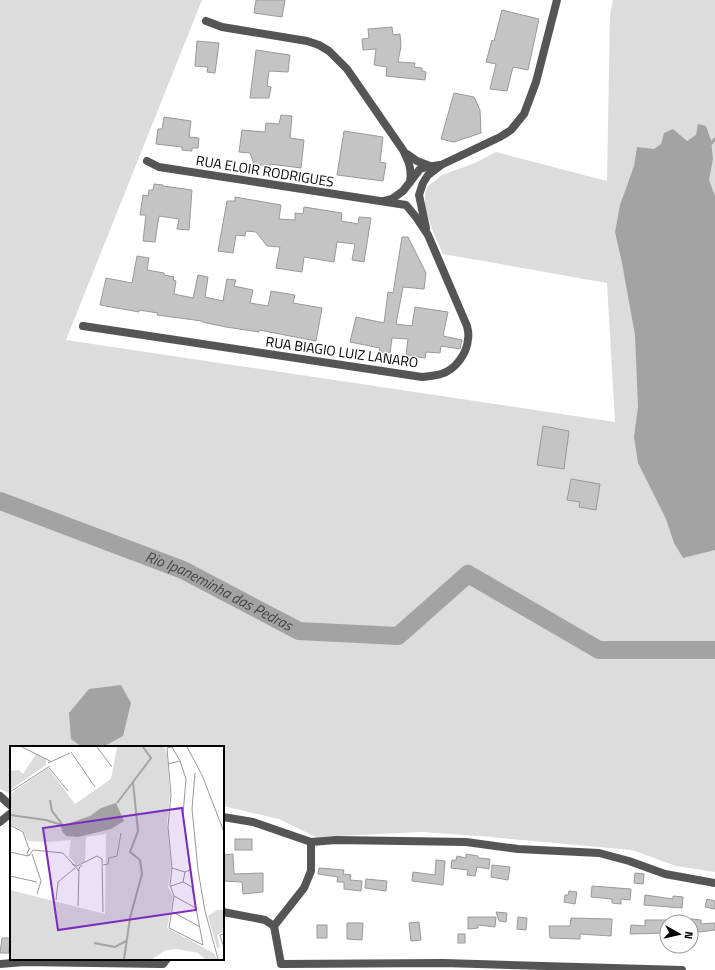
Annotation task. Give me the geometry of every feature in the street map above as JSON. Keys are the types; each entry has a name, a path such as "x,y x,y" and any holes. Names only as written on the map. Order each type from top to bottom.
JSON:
{"street":[{"path":"402,191 401,200 406,205 414,205 418,201 418,195 426,179 441,165 500,138 511,130 518,122 524,114 530,100 557,0"},
{"path":"206,22 222,28 307,41 319,45 329,51 347,69 403,150 410,163 412,171 410,182"},
{"path":"403,150 417,162 431,166"},
{"name":"RUA ELOIR RODRIGUES","path":"147,161 159,168 406,205"},
{"path":"381,202 392,199 402,191 420,170 431,166 441,165"},
{"path":"402,191 411,188 416,190 418,195"},
{"name":"RUA BIAGIO LUIZ LANARO","path":"83,326 422,378 441,374 451,369 458,362 465,351 468,339 467,326 428,235 418,195"},
{"name":"RUA BIAGIO LUIZ LANARO","path":"406,205 428,235"},
{"path":"0,796 10,805"},
{"path":"0,822 10,813"},
{"path":"224,817 253,822 311,842 336,840 466,842 518,849 599,853 629,861 666,874 715,883"},
{"path":"274,926 304,888 311,871 311,842"},
{"path":"224,912 265,920 274,926 281,967 444,963 682,970"},
{"path":"0,964 25,960 163,964 166,960"}],"shaded area":[{"path":"0,0 202,0 66,340 615,422 607,283 443,254 432,229 425,207 425,194 428,186 442,175 475,163 496,152 607,181 610,15 613,0 715,0 715,872 676,866 632,850 479,836 422,832 316,837 279,819 224,806 224,746 10,746 10,794 0,789"},
{"path":"698,124 706,126 711,140 713,159 709,180 715,196 715,550 683,558 674,543 666,519 638,463 634,437 638,407 635,335 615,232 620,205 634,166 637,147 654,149 661,144 664,133 673,129 687,141 696,135"},
{"path":"121,685 131,703 123,736 105,746 81,746 71,739 69,713 89,689"}],"building":[{"path":"256,0 285,0 282,17 254,13"},
{"path":"502,10 539,19 528,70 513,67 507,91 490,89 496,64 486,62 492,40 494,41"},
{"path":"392,27 393,35 400,34 401,46 398,62 415,63 414,67 422,68 422,71 426,72 425,80 386,76 387,67 374,65 376,49 363,50 362,39 369,38 368,29"},
{"path":"197,41 219,43 215,73 207,72 208,67 195,66"},
{"path":"256,50 290,55 288,72 269,71 267,86 271,87 269,98 250,98"},
{"path":"454,93 474,97 480,110 481,133 454,142 441,139"},
{"path":"281,115 292,116 290,138 304,140 301,168 270,164 270,166 254,164 250,153 239,152 242,130 265,132 266,123 279,124"},
{"path":"164,117 191,121 189,137 199,138 198,148 192,148 192,151 182,150 182,147 156,144 158,129 162,129"},
{"path":"344,131 383,137 380,162 386,163 383,181 337,175"},
{"path":"154,184 192,190 189,230 177,229 179,219 159,216 155,242 143,241 146,215 140,215 143,195 148,196 149,190 153,190"},
{"path":"235,197 281,205 279,219 295,220 295,213 303,214 304,207 342,213 341,221 358,224 359,217 371,218 364,262 352,260 355,244 337,242 334,262 304,257 302,272 276,268 280,247 267,246 256,232 246,231 245,236 236,235 233,253 218,251 227,201 235,201"},
{"path":"402,237 408,237 426,273 424,289 403,287 396,324 412,326 415,307 448,312 443,336 462,340 460,349 441,346 440,353 426,352 425,358 406,355 408,339 392,338 390,353 379,352 380,348 350,342 356,317 384,323 388,292 393,293"},
{"path":"137,256 149,258 147,270 164,273 164,275 174,277 173,280 176,281 174,294 193,298 198,275 208,277 205,297 223,301 227,279 236,280 234,286 253,290 250,303 268,306 271,291 295,295 293,303 322,308 316,341 259,330 259,332 226,327 202,321 157,315 158,313 139,310 139,312 100,305 106,278 132,283"},
{"path":"543,426 569,431 564,469 537,465"},
{"path":"571,479 600,484 596,510 579,507 580,502 567,500"},
{"path":"235,839 252,839 252,850 235,850"},
{"path":"233,854 234,874 263,873 263,892 243,894 242,882 224,881 224,855"},
{"path":"466,854 478,856 478,858 490,859 489,869 477,867 475,876 467,875 468,870 451,868 452,860 456,860 457,856 466,858"},
{"path":"436,860 445,861 443,885 412,881 413,872 435,875"},
{"path":"492,865 510,867 508,880 491,877"},
{"path":"319,868 344,870 343,874 351,875 350,880 362,881 361,891 344,889 344,882 337,882 338,877 318,874"},
{"path":"635,873 644,874 643,884 634,883"},
{"path":"366,879 387,881 386,891 365,888"},
{"path":"592,886 631,889 630,900 621,899 621,904 612,903 612,899 591,897"},
{"path":"569,891 577,892 575,904 564,902 565,895 568,895"},
{"path":"645,895 673,899 673,896 683,897 682,908 644,905"},
{"path":"707,899 715,901 715,909 705,907"},
{"path":"496,912 507,913 506,922 499,921"},
{"path":"468,917 496,917 495,927 478,925 478,928 468,929"},
{"path":"518,917 527,918 526,930 517,929"},
{"path":"571,918 612,919 611,936 580,934 580,939 550,938 549,926 570,926"},
{"path":"645,920 659,920 659,933 630,934 631,925 645,926"},
{"path":"699,920 701,920 701,924 715,923 715,930 700,932"},
{"path":"419,922 421,940 411,941 409,923"},
{"path":"347,923 363,923 362,940 347,939"},
{"path":"317,925 327,925 327,938 317,938"},
{"path":"458,934 465,934 465,943 458,943"},
{"path":"2,938 10,938 9,953 0,953"}],"waterway":[{"path":"708,147 715,139"},
{"name":"Rio Ipaneminha das Pedras","path":"0,501 183,570 299,631 398,636 468,574 599,650 715,650"}]}
